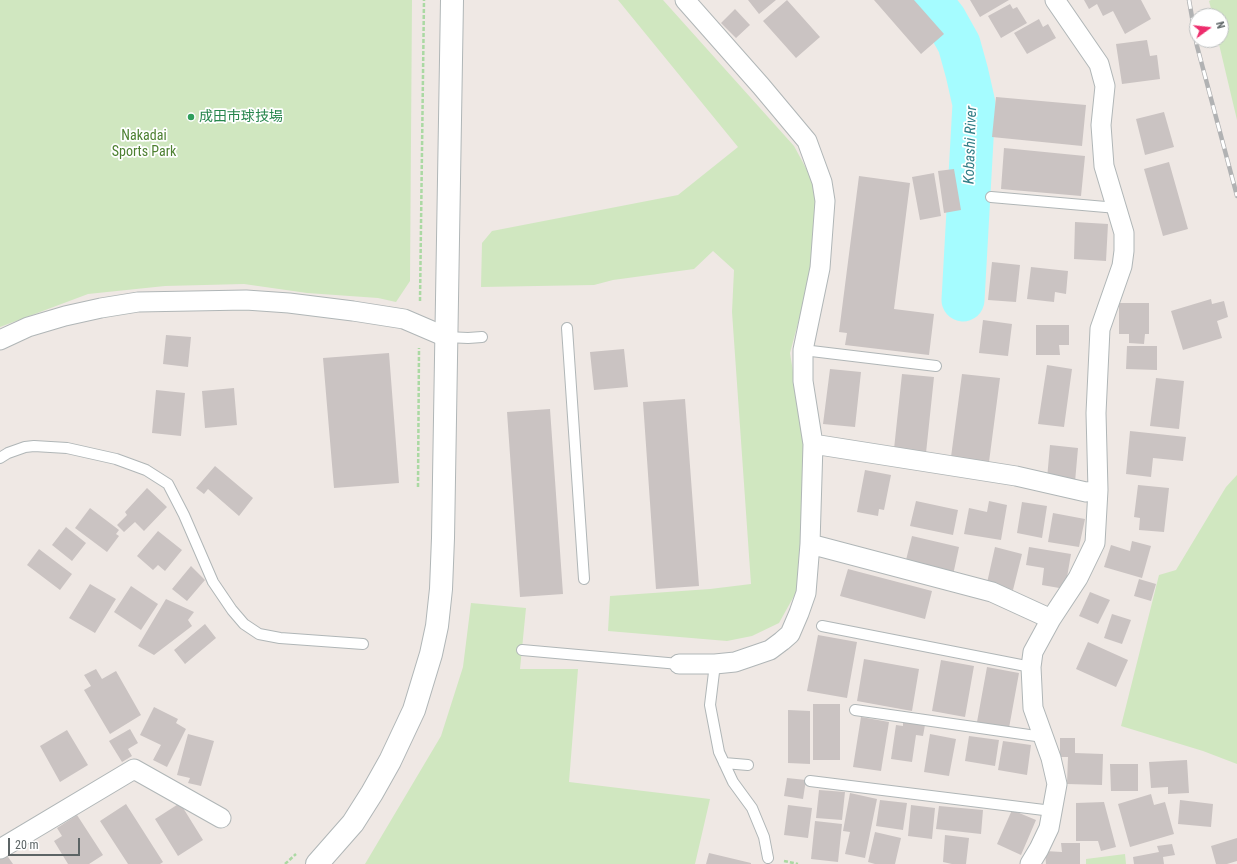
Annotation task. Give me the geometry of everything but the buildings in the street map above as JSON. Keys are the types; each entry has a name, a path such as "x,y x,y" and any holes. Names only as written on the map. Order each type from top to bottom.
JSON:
{"street":[{"path":"317,864 353,823 390,761 414,710 438,626 441,589 452,0"},
{"path":"679,664 714,664 735,662 770,650 790,634 806,593 810,544 813,444 803,381 803,350 820,268 825,201 822,182 808,141 685,0"},
{"path":"1030,864 1049,828 1057,784 1051,758 1033,708 1031,667 1033,652 1051,619 1078,578 1095,542 1098,490 1096,413 1100,329 1122,266 1124,251 1124,233 1104,166 1102,152 1101,125 1105,86 1099,64 1055,0"},
{"path":"0,340 28,327 101,308 138,302 246,300 353,310 404,319 419,327 446,337"},
{"path":"813,444 1016,476 1086,492 1098,490"},
{"path":"810,544 992,592 1051,619"},
{"path":"0,850 134,769 221,818"}],"lane":[{"path":"991,197 1117,208"},
{"path":"567,328 584,579"},
{"path":"446,337 482,337"},
{"path":"803,350 936,366"},
{"path":"0,458 8,453 24,447 34,446 67,448 116,459 146,470 168,484 184,515 213,582 232,610 244,624 259,634 280,638 363,644"},
{"path":"822,626 1031,667"},
{"path":"522,650 679,664"},
{"path":"714,664 710,705 719,752 733,782 752,808 764,837 768,858"},
{"path":"855,710 1043,737"},
{"path":"724,763 748,765"},
{"path":"810,781 1052,811"}],"path":[{"path":"418,490 424,0"},
{"path":"285,864 299,850"}],"green space":[{"name":"成田市球技場","path":"0,0 412,0 410,281 396,302 378,298 307,293 244,284 165,286 88,294 0,327"},
{"path":"618,0 663,0 794,146 813,181 818,201 810,278 790,353 805,447 799,587 779,623 752,636 727,641 608,631 610,596 710,589 751,584 732,312 734,270 713,251 694,269 613,280 594,285 481,287 482,243 492,231 678,195 738,147"},
{"path":"1237,0 1237,120 1220,48 1229,48 1229,8 1211,8 1209,1"},
{"path":"1237,475 1237,764 1203,751 1121,726 1159,575 1176,570 1226,487"},
{"path":"471,603 526,608 520,669 578,669 569,782 710,799 695,864 365,864 441,736 463,667"},
{"path":"1125,854 1126,864 1086,864 1086,859"}],"waterway":[{"name":"Kobashi River","path":"930,0 945,19 959,44 974,104 963,300"}],"railway":[{"path":"1189,0 1197,46 1237,196"}],"place":[{"name":"成田市球技場","path":"191,117"}],"park label":[{"name":"Nakadai Sports Park","path":"144,144"}]}
